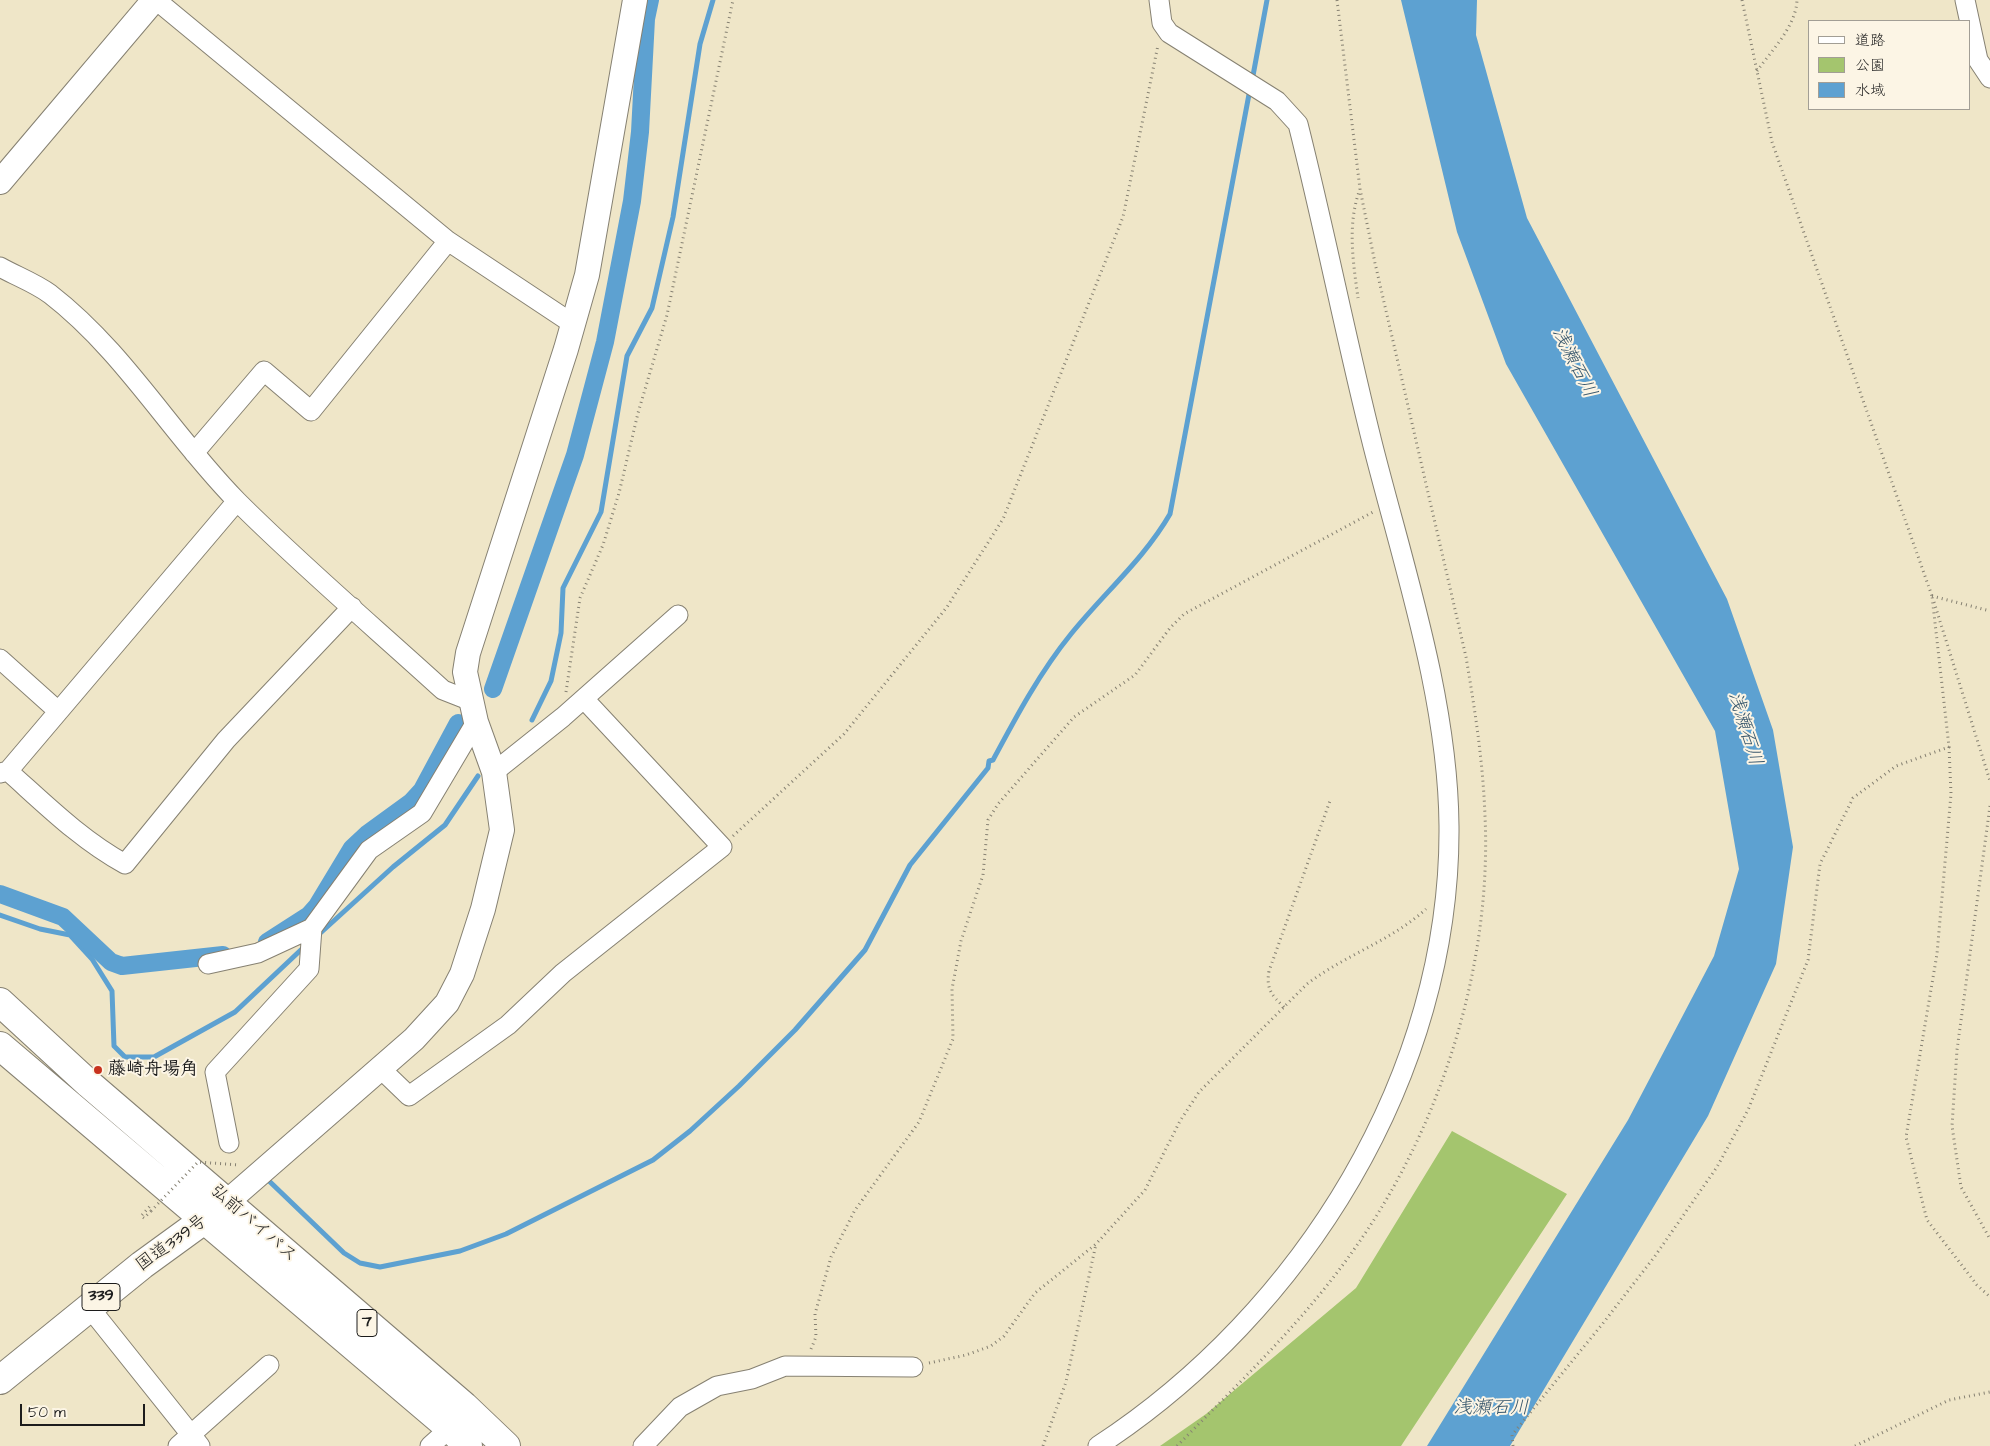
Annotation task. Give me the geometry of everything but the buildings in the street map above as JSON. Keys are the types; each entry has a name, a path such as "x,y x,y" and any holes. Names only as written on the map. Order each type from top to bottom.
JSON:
{"highway":[{"name":"弘前バイパス","path":"0,1002 89,1084 464,1406 506,1446"},
{"name":"弘前バイパス","path":"0,1046 207,1220 443,1442"},
{"name":"国道339号","path":"0,1380 89,1306 142,1265 207,1220 227,1202"}],"street":[{"path":"0,182 155,0 448,241 573,324"},
{"path":"227,1202 382,1070 414,1040 447,1003 462,974 483,908 502,830 494,772 473,711 465,672 468,653 573,324 587,274 635,0"},
{"path":"1098,1446 1153,1406 1201,1365 1289,1271 1324,1224 1388,1109 1407,1060 1424,1006 1437,954 1446,897 1449,826 1443,736 1430,673 1349,351 1298,124 1277,101 1169,33 1162,23 1159,0"},
{"path":"1965,0 1969,20"},
{"path":"1970,23 1978,60 1990,78"},
{"path":"194,453 264,371 311,411 448,241"},
{"path":"0,267 48,293 80,320 109,349 194,453 237,501 443,690 473,711"},
{"path":"237,501 4,772 103,852 126,864 226,740 352,607"},
{"path":"494,772 563,717 678,616"},
{"path":"0,659 58,711"},
{"path":"382,1070 409,1096 508,1025 563,972 722,847 584,699"},
{"path":"229,1143 215,1072 309,969 308,954 312,928 369,850 422,813 473,711"},
{"path":"208,964 258,953 312,928"},
{"path":"89,1306 190,1442 269,1365"},
{"path":"643,1446 680,1407 717,1386 752,1379 785,1366 913,1367"}],"path":[{"path":"563,717 580,598 603,545 638,412 667,315 733,0"},
{"path":"1176,1446 1300,1318 1356,1248 1402,1171 1442,1085 1460,1021 1481,923 1485,818 1474,707 1466,657 1374,263 1360,189 1337,0"},
{"path":"1742,0 1772,142 1932,596 1990,781"},
{"path":"1757,72 1786,32 1797,11 1797,0"},
{"path":"722,847 844,734 947,607 1003,519 1123,217 1162,23"},
{"path":"1358,300 1352,251 1353,208 1360,189"},
{"path":"804,1366 816,1337 815,1314 831,1257 856,1210 920,1122 953,1039 952,989 961,940 983,875 988,820 998,804 1074,717 1135,675 1170,628 1184,614 1388,504"},
{"path":"1932,596 1990,611"},
{"path":"1932,596 1949,747 1951,794 1937,954 1906,1137 1927,1220 1977,1285 1990,1297"},
{"path":"1513,1446 1512,1435 1610,1315 1717,1167 1748,1110 1808,960 1820,864 1853,798 1896,766 1949,747"},
{"path":"1284,1007 1272,996 1268,988 1269,971 1331,798"},
{"path":"1990,806 1957,1050 1952,1126 1961,1187 1990,1239"},
{"path":"913,1367 966,1355 991,1346 1004,1336 1035,1293 1096,1244 1145,1190 1180,1121 1199,1092 1306,984 1326,969 1391,936 1414,920 1433,902 1446,897"},
{"path":"156,1199 141,1216 144,1218 198,1162 239,1165"},
{"path":"1043,1446 1066,1382 1096,1244"},
{"path":"1854,1446 1949,1400 1990,1392"}],"green space":[{"path":"1452,1131 1567,1194 1401,1446 1160,1446 1206,1414 1356,1288"}],"water":[{"name":"浅瀬石川","path":"1401,0 1477,0 1476,35 1527,218 1727,599 1773,730 1793,847 1776,964 1708,1116 1510,1446 1427,1446 1628,1120 1714,956 1739,869 1715,731 1506,364 1457,232"}],"waterway":[{"path":"493,689 575,455 605,342 632,201 640,132 646,19 650,0"},
{"path":"532,720 551,681 561,633 563,588 601,512 627,356 652,308 673,217 700,44 713,0"},
{"path":"1252,81 1267,0"},
{"path":"267,1179 344,1253 360,1263 380,1267 460,1251 506,1234 653,1160 690,1131 739,1086 795,1030 865,950 910,865 988,768 989,761 993,760 1029,695 1049,664 1084,619 1136,561 1170,514 1250,89"},
{"path":"267,942 309,915 317,906 352,848 367,834 411,802 422,790 458,723"},
{"path":"316,937 393,867 445,825 478,776"},
{"path":"0,894 63,917 111,962 122,966 223,955"},
{"path":"0,915 40,929 70,935 92,959 112,991 114,1046 125,1057 154,1057 235,1012 304,947"}],"place":[{"name":"藤崎舟場角","path":"98,1070"}]}
